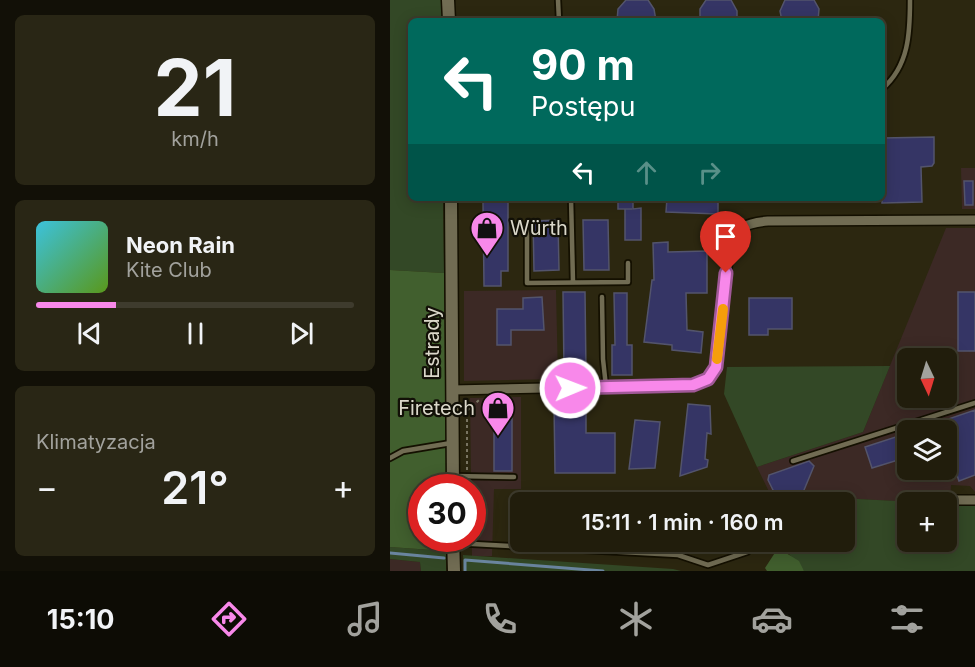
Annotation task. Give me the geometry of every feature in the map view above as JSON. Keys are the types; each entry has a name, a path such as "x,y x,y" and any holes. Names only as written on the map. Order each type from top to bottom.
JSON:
{"main road":[{"path":"448,0 449,18"},
{"name":"Estrady","path":"451,201 453,474"},
{"path":"454,552 454,571"}],"street":[{"path":"452,390 703,383 713,374 716,367 729,249 734,234 741,226 768,221 975,220"},
{"path":"957,500 975,501"}],"lane":[{"path":"558,0 559,18"},
{"path":"885,86 893,79 903,62 909,38 910,0"},
{"path":"571,201 573,282"},
{"path":"526,229 527,283 628,282 628,263"},
{"path":"602,297 606,387"},
{"path":"793,461 975,403"},
{"path":"390,458 403,451 452,442"},
{"path":"486,476 514,477"},
{"path":"486,543 510,544"},
{"path":"630,552 678,555 708,565 747,552"}],"path":[{"path":"467,474 467,411 481,398"}],"shaded area":[{"path":"961,168 975,168 975,209 962,209"},
{"path":"946,228 975,228 975,492 970,486 951,485 951,492 897,492 897,501 855,499 855,492 769,492 757,467 863,432 897,348 897,408 957,408 957,348 897,348"},
{"path":"556,290 558,379 464,381 464,291"},
{"path":"521,397 521,489 494,489 492,556 472,556 472,552 486,552 486,474 471,474 470,398"},
{"path":"390,559 420,562 421,571 390,571"}],"green space":[{"path":"390,0 442,0 442,18 408,18 408,201 443,201 444,273 390,270"},
{"path":"390,270 444,273 446,474 408,474 408,548 390,547"},
{"path":"890,366 863,432 757,467 724,394 727,367"},
{"path":"855,499 897,501 897,552 957,552 957,505 975,506 975,571 804,571 786,552 855,552"},
{"path":"390,547 408,548 408,552 446,552 446,571 421,571 420,562 390,559"},
{"path":"775,552 784,552 799,561 804,571 767,571 765,568"},
{"path":"463,555 673,569 681,571 464,571"}],"building":[{"path":"626,0 648,0 654,9 656,18 617,18 618,9"},
{"path":"706,0 731,0 737,11 737,18 700,18 700,9"},
{"path":"785,0 814,0 819,9 818,18 781,18 780,11"},
{"path":"934,137 934,163 932,166 921,167 922,202 882,203 885,201 885,138"},
{"path":"964,181 973,181 973,205 965,205"},
{"path":"508,201 508,271 501,271 501,286 484,286 483,202"},
{"path":"618,201 633,201 633,209 641,208 641,240 625,240 625,209 618,209"},
{"path":"667,201 718,201 718,214 666,212"},
{"path":"558,220 559,270 534,271 533,221"},
{"path":"583,220 608,220 609,270 584,270"},
{"path":"668,242 668,252 707,251 707,293 686,293 687,330 703,332 701,353 672,350 672,345 644,342 652,280 654,280 653,243"},
{"path":"563,292 585,292 586,372 564,372"},
{"path":"958,292 975,292 975,351 958,351"},
{"path":"614,293 627,293 627,345 632,345 632,375 612,375 612,345 615,345"},
{"path":"542,297 544,330 511,330 511,345 497,345 497,309 523,309 523,298"},
{"path":"749,298 792,298 792,329 768,329 768,335 749,335"},
{"path":"494,404 512,404 512,471 494,471"},
{"path":"554,404 586,404 586,433 615,433 615,473 555,473"},
{"path":"688,404 710,406 711,434 707,433 705,459 708,460 707,467 680,476"},
{"path":"975,410 975,475 959,481 957,475 957,420 946,420"},
{"path":"635,420 660,422 655,468 629,469"},
{"path":"897,437 897,460 872,468 865,447"},
{"path":"809,461 814,466 803,492 774,492 768,480 769,475"}],"waterway":[{"path":"390,553 444,558"},
{"path":"465,571 465,560 603,571"}],"slow traffic":[{"path":"717,359 723,309"}],"place":[{"name":"Würth","path":"487,257"},
{"name":"Firetech","path":"498,437"}],"route":[{"path":"570,388 703,383 713,374 716,367 726,273"}]}
